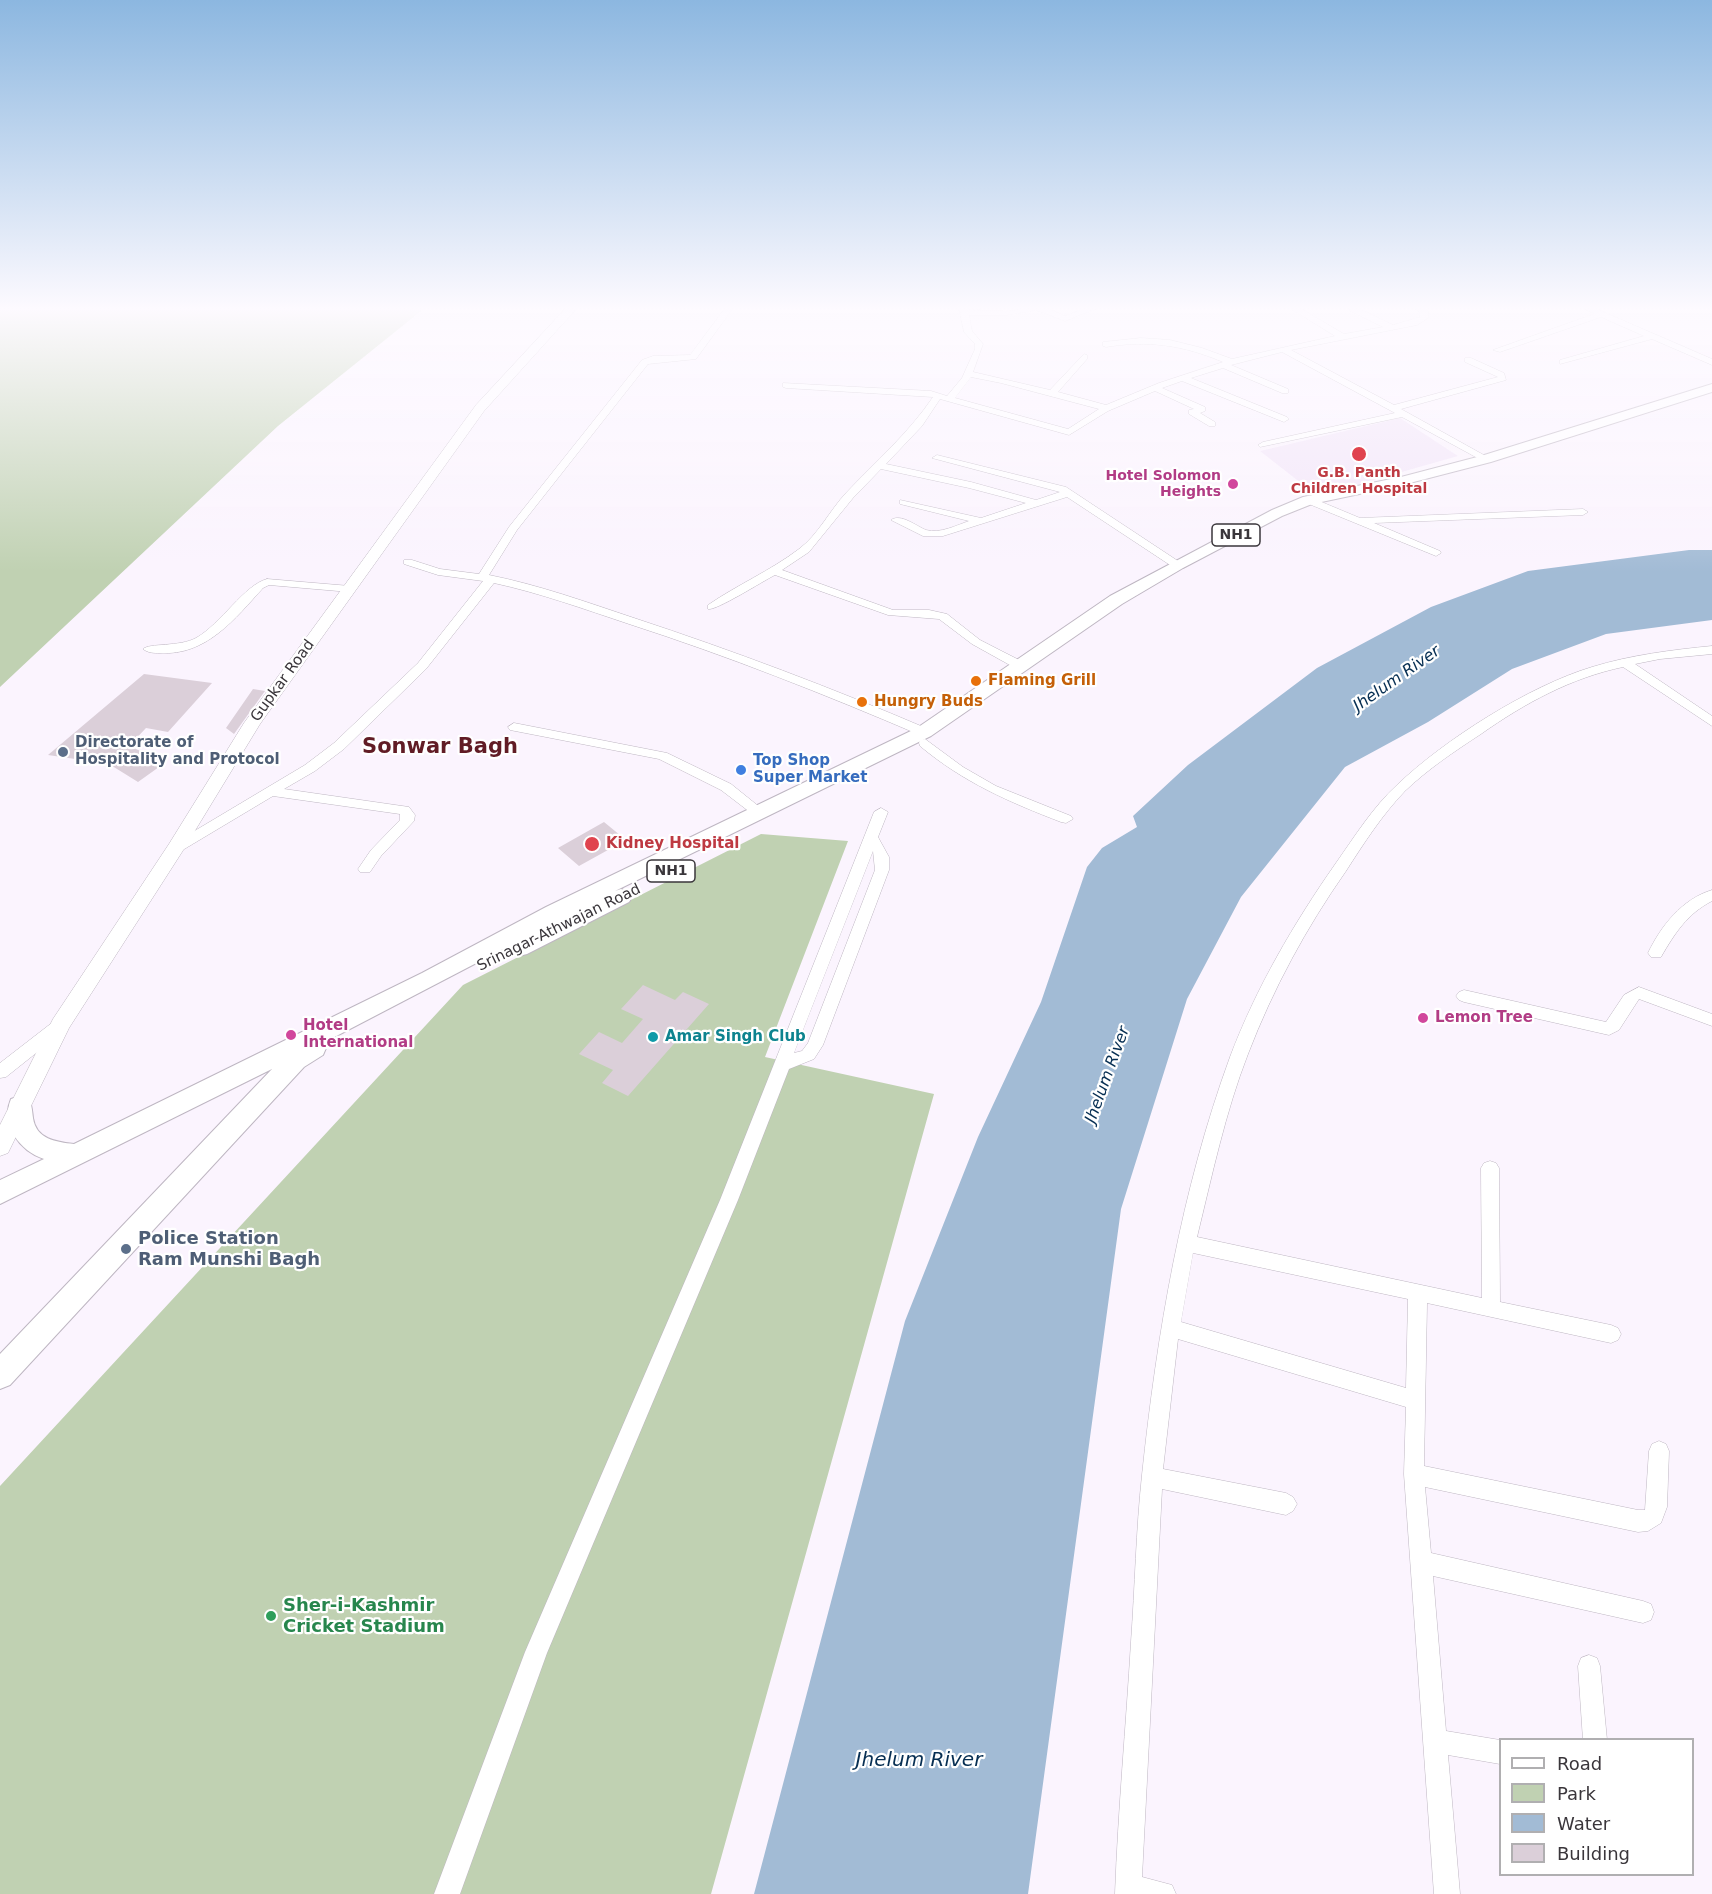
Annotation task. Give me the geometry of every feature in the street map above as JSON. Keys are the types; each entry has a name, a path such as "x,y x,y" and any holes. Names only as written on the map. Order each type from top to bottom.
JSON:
{"highway":[{"name":"NH1","path":"1481,458 1674,395"},
{"name":"NH1","path":"1481,458 1688,395"},
{"name":"Srinagar-Athwajan Road","path":"348,1025 576,920 925,738 1092,616 1177,565 1278,513 1308,500 1418,477 1481,458"},
{"name":"Srinagar-Athwajan Road","path":"348,1025 554,912 760,813 925,738"},
{"name":"NH1","path":"0,1193 348,1025"},
{"path":"0,1375 295,1060 302,1048"},
{"path":"20,1106 19,1124 26,1137 44,1148 77,1155"}],"main road":[{"name":"Gupkar Road","path":"0,1147 60,1025 176,848 252,723 479,410 492,395"}],"street":[{"path":"176,848 310,768 339,746 385,703 444,641 487,578 513,529 619,395"},
{"path":"930,395 1070,432 1106,408 1137,395"},
{"path":"949,399 952,395"},
{"path":"1056,395 1106,408"},
{"path":"1172,395 1202,409 1192,412 1212,424"},
{"path":"1225,395 1284,419"},
{"path":"1370,395 1481,458"},
{"path":"1394,408 1440,395"},
{"path":"712,607 805,550 849,496 919,424 938,396"},
{"path":"1263,445 1405,414"},
{"path":"937,458 1041,482 1069,493 1177,565"},
{"path":"878,465 971,485 1036,503"},
{"path":"896,520 918,531 933,535 1069,493"},
{"path":"1308,500 1436,553"},
{"path":"904,502 982,521"},
{"path":"1358,521 1583,512"},
{"path":"408,562 438,572 487,578 535,589 696,642 869,707 925,738 968,778 994,791 1066,819"},
{"path":"774,571 892,613 929,613 943,616 976,642 1021,666"},
{"path":"149,649 180,650 206,639 259,586 267,582 350,589"},
{"path":"1163,1894 1128,1890 1152,1477 1170,1328 1186,1243 1215,1130 1239,1055 1262,1004 1311,910 1376,816 1408,782 1438,757 1497,717 1549,687 1596,669 1660,656 1712,651"},
{"path":"1626,663 1712,722"},
{"path":"514,727 662,756 726,787 760,813"},
{"path":"273,792 404,810 408,815 407,821 376,853 365,869"},
{"path":"447,1894 536,1652 729,1200 882,812"},
{"path":"1656,953 1669,928 1696,903 1712,895"},
{"path":"1464,996 1609,1029 1614,1026 1632,996 1639,993 1712,1020"},
{"path":"0,1072 60,1025"},
{"path":"1490,1168 1491,1309"},
{"path":"1186,1243 1611,1334"},
{"path":"1418,1294 1414,1474 1437,1741 1447,1894"},
{"path":"1170,1328 1417,1401"},
{"path":"1414,1474 1638,1521 1648,1520 1654,1516 1659,1451"},
{"path":"1152,1477 1286,1504"},
{"path":"1421,1562 1643,1612"},
{"path":"1589,1666 1595,1738"},
{"path":"1437,1741 1499,1752"}],"shaded area":[{"name":"G.B. Panth Children Hospital","path":"1400,418 1458,456 1349,487 1311,491 1260,451"}],"green space":[{"path":"0,395 316,395 278,426 0,687"},
{"path":"761,834 848,841 765,1057 934,1094 711,1894 0,1894 0,1486 463,985"}],"water":[{"name":"Jhelum River","path":"1689,550 1712,550 1712,620 1606,634 1512,669 1428,722 1345,767 1241,897 1187,999 1121,1209 1028,1894 754,1894 905,1321 978,1137 1041,1002 1087,867 1102,848 1137,827 1133,816 1188,765 1317,668 1431,607 1528,571"}],"building":[{"path":"144,674 212,683 168,732 146,728 129,746 166,762 138,782 109,764 48,755"},
{"path":"253,689 265,691 234,734 226,728"},
{"name":"Kidney Hospital","path":"604,822 626,840 579,866 558,848"},
{"name":"Amar Singh Club","path":"643,985 675,1000 683,992 709,1004 628,1096 602,1083 613,1070 579,1054 599,1032 622,1043 643,1019 621,1009"}],"place":[{"name":"G.B. Panth Children Hospital","path":"1359,454"},
{"name":"Hotel Solomon Heights","path":"1233,484"},
{"name":"Flaming Grill","path":"976,681"},
{"name":"Hungry Buds","path":"862,702"},
{"name":"Directorate of Hospitality and Protocol","path":"63,752"},
{"name":"Top Shop Super Market","path":"741,770"},
{"name":"Kidney Hospital","path":"592,844"},
{"name":"Lemon Tree","path":"1423,1018"},
{"name":"Hotel International","path":"291,1035"},
{"name":"Amar Singh Club","path":"653,1037"},
{"name":"Police Station Ram Munshi Bagh","path":"126,1249"},
{"name":"Sher-i-Kashmir Cricket Stadium","path":"271,1616"}],"district":[{"name":"Sonwar Bagh","path":"440,748"}]}
